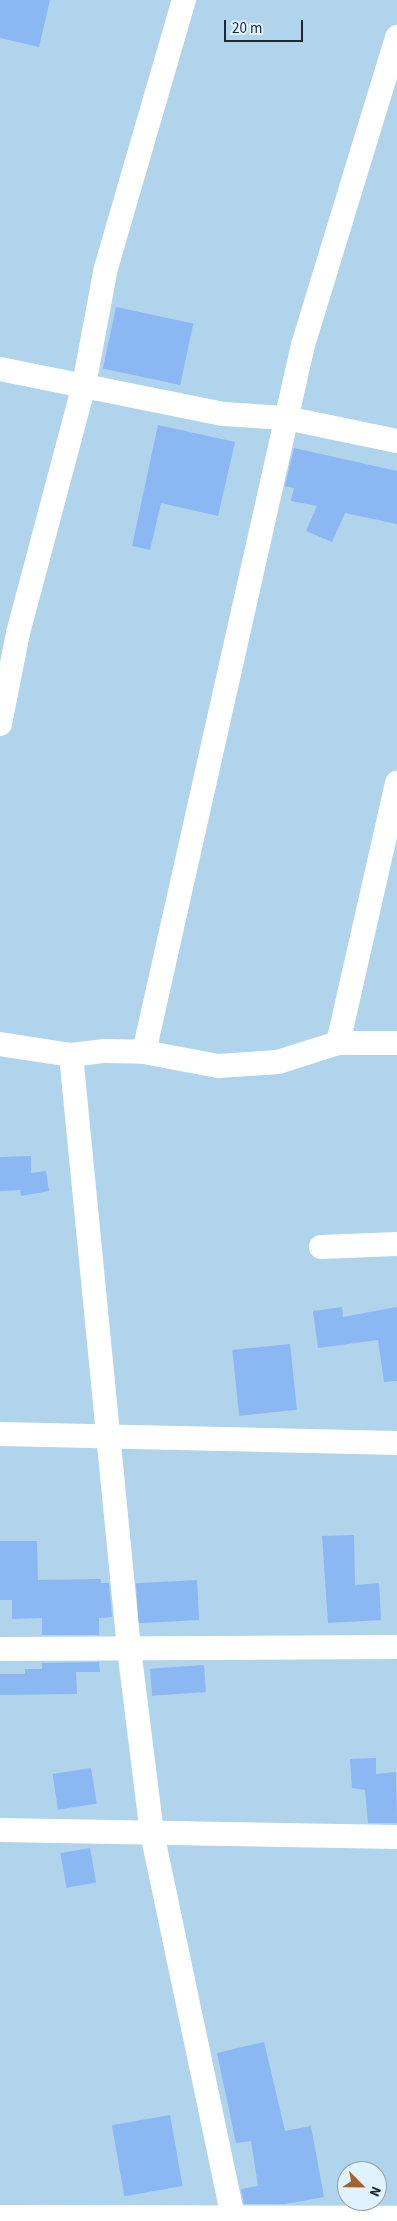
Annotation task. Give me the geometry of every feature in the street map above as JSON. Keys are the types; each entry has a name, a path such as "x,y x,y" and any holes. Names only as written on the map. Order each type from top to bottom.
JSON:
{"street":[{"path":"0,724 18,633 84,385 106,268 184,0"},
{"path":"144,1052 303,345 397,37"},
{"path":"0,368 223,414 286,418 397,441"},
{"path":"338,1043 397,783"},
{"path":"0,1044 71,1055 105,1051 144,1052 218,1066 278,1062 338,1043 397,1043"},
{"path":"71,1055 129,1648 152,1833 234,2218"},
{"path":"321,1247 397,1244"},
{"path":"0,1434 397,1443"},
{"path":"0,1649 397,1647"},
{"path":"0,1830 397,1837"},
{"path":"0,2217 397,2218"}],"building":[{"path":"0,0 50,0 39,47 0,38"},
{"path":"116,307 193,323 180,385 103,369"},
{"path":"158,425 235,442 218,516 161,503 150,550 132,546"},
{"path":"294,448 397,471 397,524 345,513 332,542 306,531 317,506 291,501 294,488 285,486"},
{"path":"31,1156 31,1173 46,1171 49,1191 21,1196 20,1190 0,1191 0,1157"},
{"path":"342,1307 343,1317 397,1307 397,1381 384,1382 378,1340 318,1348 313,1311"},
{"path":"290,1344 297,1410 239,1416 232,1350"},
{"path":"354,1535 355,1585 379,1583 381,1620 328,1623 322,1536"},
{"path":"0,1541 37,1541 38,1580 101,1579 101,1583 109,1583 112,1617 99,1618 99,1635 42,1635 42,1618 12,1619 12,1600 0,1600"},
{"path":"197,1580 199,1620 138,1623 136,1583"},
{"path":"99,1662 100,1672 76,1672 77,1694 0,1695 0,1674 25,1674 25,1669 42,1669 42,1663"},
{"path":"204,1665 206,1692 152,1696 150,1669"},
{"path":"376,1758 376,1774 396,1772 397,1823 368,1823 365,1790 352,1788 350,1759"},
{"path":"91,1768 97,1804 58,1810 52,1774"},
{"path":"90,1848 96,1882 67,1888 60,1853"},
{"path":"264,2042 285,2131 311,2126 324,2197 285,2204 244,2204 241,2189 258,2186 251,2141 236,2143 217,2053"},
{"path":"170,2115 183,2186 124,2196 112,2125"}]}
